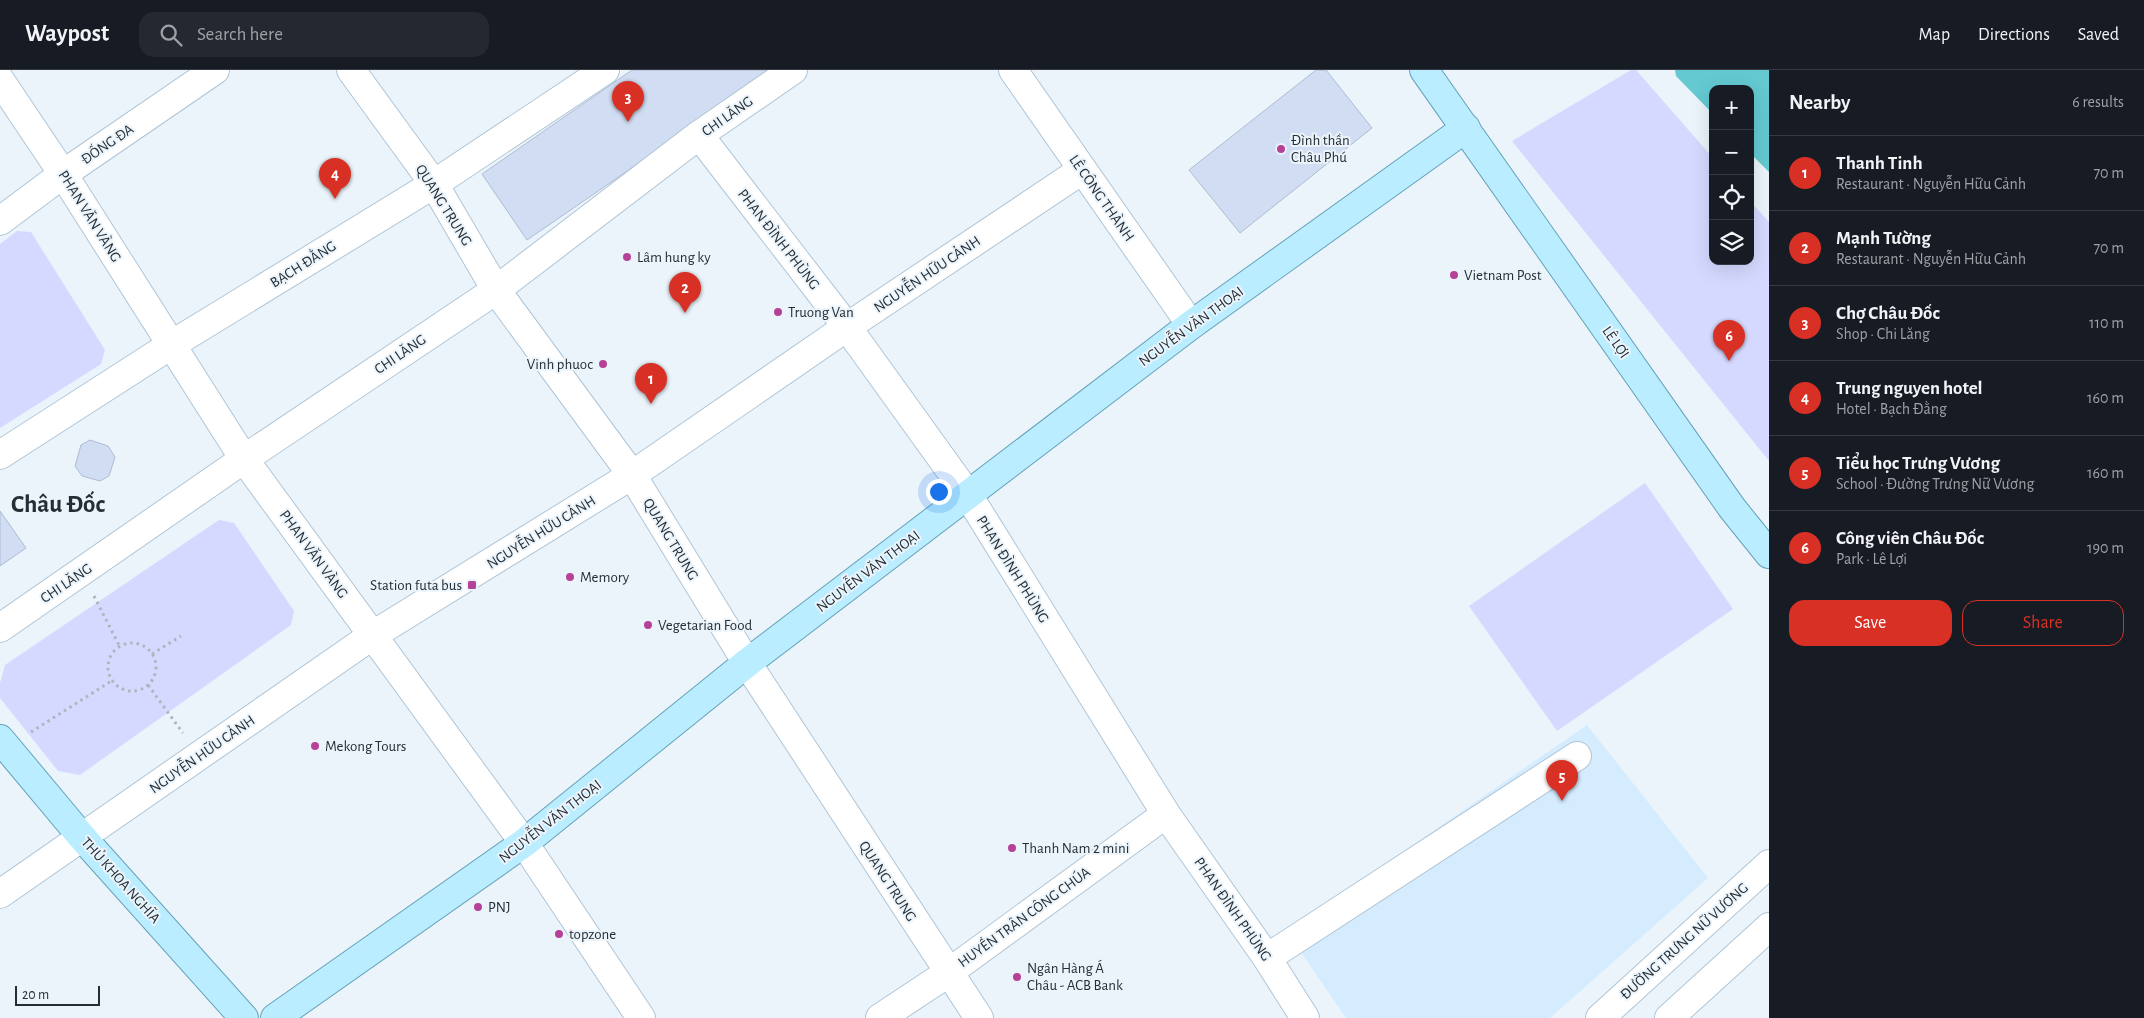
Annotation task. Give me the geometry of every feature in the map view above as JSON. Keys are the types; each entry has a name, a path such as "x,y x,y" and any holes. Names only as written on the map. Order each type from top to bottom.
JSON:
{"main road":[{"name":"LÊ LỢI","path":"1424,70 1732,508 1769,554"},
{"name":"NGUYỄN VĂN THOẠI","path":"275,1018 524,843 747,663 1191,325 1466,128"},
{"name":"THỦ KHOA NGHĨA","path":"4,743 81,836 244,1018"}],"street":[{"name":"ĐỐNG ĐA","path":"0,221 63,174 215,70"},
{"name":"QUANG TRUNG","path":"351,70 434,184 496,290 632,476 747,663 979,1018"},
{"name":"BẠCH ĐẰNG","path":"0,455 171,345 434,184 605,70"},
{"name":"CHI LĂNG","path":"0,628 244,459 496,290 699,135 793,70"},
{"name":"LÊ CÔNG THÀNH","path":"1013,70 1191,325"},
{"name":"PHAN VĂN VÀNG","path":"0,80 63,174 244,459 524,843 641,1018"},
{"name":"PHAN ĐÌNH PHÙNG","path":"699,135 847,327 968,495 1166,814 1267,958 1305,1018"},
{"name":"NGUYỄN HỮU CẢNH","path":"0,894 373,635 632,476 847,327 1082,170"},
{"path":"1267,958 1577,756"},
{"name":"HUYỀN TRÂN CÔNG CHÚA","path":"880,1018 948,973 1166,814"},
{"name":"ĐƯỜNG TRƯNG NỮ VƯƠNG","path":"1600,1018 1769,864"},
{"path":"1669,1018 1769,927"}],"path":[{"path":"82,573 120,647"},
{"path":"152,654 181,636"},
{"path":"137,644 144,646 152,654 156,673 148,685 132,691 124,689 113,680 108,664 111,657 120,647 137,644"},
{"path":"4,743 113,680"},
{"path":"148,685 200,756"}],"shaded area":[{"path":"1631,70 1636,70 1709,153 1709,265 1754,265 1754,205 1769,222 1769,461 1512,141"},
{"path":"1675,70 1769,70 1769,172 1754,157 1754,85 1709,85 1709,110 1676,76"},
{"path":"17,231 31,232 105,350 101,364 0,428 0,244"},
{"path":"1645,483 1733,609 1557,731 1469,606"},
{"path":"219,520 234,523 294,611 291,625 80,775 58,771 0,698 0,683 5,665"},
{"path":"1587,725 1708,878 1550,1018 1346,1018 1287,932"}],"building":[{"path":"632,70 774,70 527,240 482,174"},
{"name":"Đình thần Châu Phú","path":"1316,70 1326,70 1372,128 1240,233 1189,170"},
{"path":"90,440 108,446 115,457 109,476 100,481 82,476 75,466 81,445"},
{"path":"0,511 26,548 0,566"}],"place":[{"name":"Chợ Châu Đốc","path":"628,122"},
{"name":"Đình thần Châu Phú","path":"1281,149"},
{"name":"Trung nguyen hotel","path":"335,199"},
{"name":"Lâm hung ky","path":"627,257"},
{"name":"Vietnam Post","path":"1454,275"},
{"name":"Truong Van","path":"778,312"},
{"name":"Mạnh Tường","path":"685,313"},
{"name":"Công viên Châu Đốc","path":"1729,361"},
{"name":"Vinh phuoc","path":"603,364"},
{"name":"Thanh Tinh","path":"651,404"},
{"name":"Memory","path":"570,577"},
{"name":"Station futa bus","path":"472,585"},
{"name":"Vegetarian Food","path":"648,625"},
{"name":"Mekong Tours","path":"315,746"},
{"name":"Tiểu học Trưng Vương","path":"1562,801"},
{"name":"Thanh Nam 2 mini","path":"1012,848"},
{"name":"PNJ","path":"478,907"},
{"name":"topzone","path":"559,934"},
{"name":"Ngân Hàng Á Châu - ACB Bank","path":"1017,977"}],"district":[{"name":"Châu Đốc","path":"58,503"}]}
